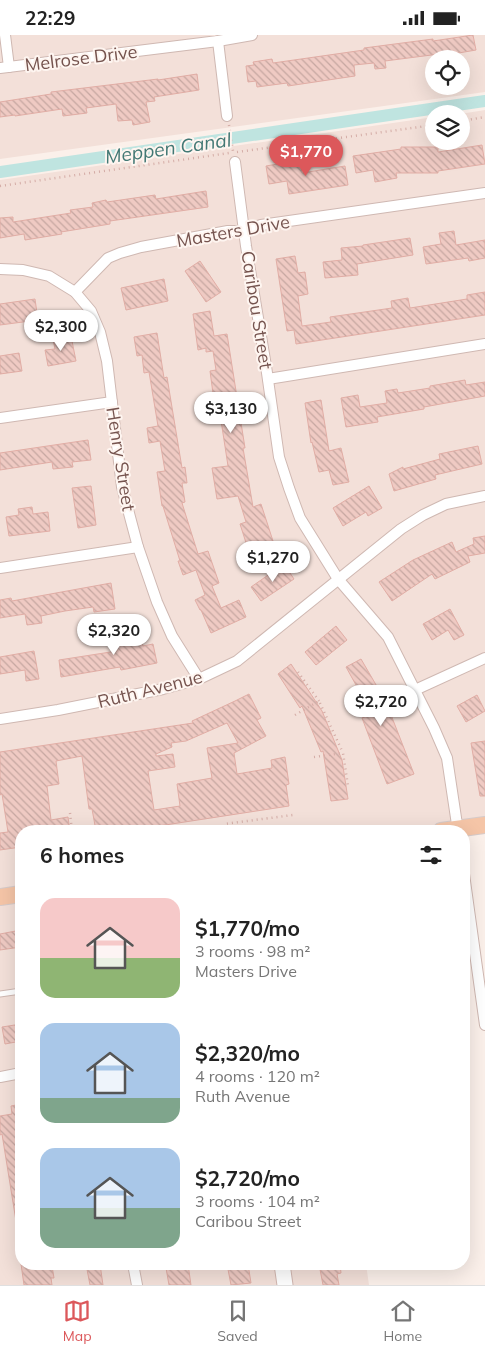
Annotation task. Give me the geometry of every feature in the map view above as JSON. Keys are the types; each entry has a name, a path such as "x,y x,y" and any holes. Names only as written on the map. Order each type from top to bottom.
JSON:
{"main road":[{"path":"470,827 485,825"},
{"path":"0,897 15,895"}],"street":[{"path":"4,35 4,68"},
{"name":"Melrose Drive","path":"4,68 252,35"},
{"path":"218,41 227,116"},
{"name":"Caribou Street","path":"234,157 279,457 289,488 300,517 338,579 388,637 434,728 446,758 452,825"},
{"name":"Masters Drive","path":"75,292 108,258 141,247 228,231 244,231 261,225 485,193"},
{"path":"0,269 23,270 49,276 75,292"},
{"name":"Henry Street","path":"75,292 91,311 100,332 107,361 122,487 138,547 157,602 172,636 199,679"},
{"path":"268,379 485,344"},
{"path":"0,418 112,402"},
{"name":"Ruth Avenue","path":"0,719 58,710 163,689 199,679 237,661 401,529 423,515 446,504 485,496"},
{"path":"0,568 138,547"},
{"path":"415,690 485,658"},
{"path":"470,917 485,1025"},
{"path":"0,1077 15,1074"},
{"path":"135,1270 137,1285"},
{"path":"283,1270 285,1285"}],"lane":[{"path":"0,994 15,992"}],"path":[{"path":"470,120 485,117"},
{"path":"0,186 234,157 425,126"},
{"path":"230,130 234,157"},
{"path":"298,673 319,701 343,753 348,785"},
{"path":"295,715 319,701"},
{"path":"314,757 343,753"},
{"path":"70,813 71,825"},
{"path":"224,825 293,815"}],"shaded area":[{"path":"0,35 485,35 485,92 470,94 470,50 425,50 425,95 463,95 0,159"},
{"path":"485,110 485,825 470,827 470,825 15,825 15,1270 367,1270 369,1285 0,1285 0,180 425,118 425,150 470,150 470,112"}],"building":[{"path":"473,35 476,50 425,50 425,56 385,61 386,68 375,69 374,63 354,65 355,76 288,86 287,83 257,87 256,81 248,82 246,66 254,65 253,62 272,59 273,63 364,50 364,48 433,39 433,41"},
{"path":"197,74 199,90 154,97 155,101 146,102 150,122 133,125 132,120 118,121 116,104 86,108 87,113 63,116 62,109 0,117 0,102 51,94 51,92"},
{"path":"482,145 485,164 438,171 438,173 396,173 397,178 375,182 373,170 356,173 353,156 401,149 401,147 425,147 425,150 438,150 438,152 470,150 470,147"},
{"path":"300,160 302,173 345,166 348,185 289,194 287,181 269,184 266,166"},
{"path":"206,191 208,207 110,221 110,224 25,240 24,234 0,238 0,218 13,217 13,222 71,213 70,210 93,207 92,203 106,200 107,202 155,195 156,199"},
{"path":"454,231 456,245 485,240 485,258 469,261 468,258 426,264 423,247 441,244 439,233"},
{"path":"410,238 413,255 357,264 358,275 325,278 323,262 342,260 341,248"},
{"path":"295,256 298,273 305,272 308,294 298,296 302,326 331,322 330,317 392,308 391,301 408,298 410,308 467,299 467,295 485,292 485,315 296,344 294,330 287,331 276,259"},
{"path":"200,261 221,292 206,302 185,271"},
{"path":"164,279 168,301 126,310 121,288"},
{"path":"35,299 38,320 0,325 0,304"},
{"path":"210,311 214,336 227,334 253,507 261,504 273,541 248,549 240,524 246,522 238,496 217,499 212,468 228,466 218,401 214,401 210,371 216,370 213,351 206,352 206,348 198,350 193,314"},
{"path":"157,333 164,378 167,377 182,468 185,467 187,483 182,483 185,502 182,503 198,554 208,551 219,583 212,586 221,608 239,600 246,617 211,633 195,600 205,595 196,570 183,575 162,506 157,472 165,471 160,441 149,443 147,428 158,426 149,372 144,373 142,355 137,356 134,337"},
{"path":"71,336 76,361 48,366 45,350 55,349 53,339"},
{"path":"19,353 22,371 0,374 0,356"},
{"path":"465,380 466,385 485,382 485,396 377,417 378,422 346,427 341,398 358,395 360,407 387,403 385,391 397,389 398,393"},
{"path":"321,400 329,451 341,448 349,482 333,485 329,470 319,472 311,443 305,403"},
{"path":"88,440 91,460 72,462 73,467 53,469 52,462 0,470 0,453"},
{"path":"478,446 482,464 435,475 436,479 394,491 389,474 403,467 403,469 440,459 439,454"},
{"path":"91,486 96,525 78,528 72,488"},
{"path":"369,486 382,508 368,516 366,512 343,526 333,508"},
{"path":"32,507 33,514 48,512 50,531 9,536 6,517 19,515 18,509"},
{"path":"485,536 485,553 468,556 470,562 435,579 432,574 392,601 379,582 413,560 452,542 456,552 474,544 473,538"},
{"path":"284,564 294,579 261,601 251,587"},
{"path":"111,583 115,609 94,612 93,607 65,611 41,616 42,623 27,625 25,614 0,618 0,600 11,598 12,601"},
{"path":"450,609 464,635 454,640 448,630 432,640 423,624"},
{"path":"138,622 143,646 153,644 157,663 121,670 120,667 61,677 59,660 117,651 116,643 124,642 121,625"},
{"path":"336,626 347,640 316,665 305,652"},
{"path":"34,651 39,679 26,681 25,670 0,674 0,657"},
{"path":"361,659 386,702 414,774 387,784 362,718 372,714 346,667"},
{"path":"291,664 322,711 342,760 348,799 331,801 323,751 321,752 302,706 300,708 278,674"},
{"path":"249,694 261,718 257,720 266,736 234,753 237,774 272,768 271,760 285,757 289,784 286,785 289,806 165,825 95,825 92,809 89,809 82,756 56,761 59,784 47,786 51,820 68,817 69,825 15,825 15,848 0,850 0,833 8,832 2,794 0,795 0,752 193,723 192,721","holes":["227,723 238,743 207,748 212,778 177,784 180,806 154,810 148,771 175,767 173,754 156,756 156,754 172,747 171,743 186,741"]},
{"path":"477,695 485,711 466,722 457,706"},
{"path":"485,741 485,796 480,796 471,743"},
{"path":"15,931 15,948 0,950 0,934"},
{"path":"15,1025 15,1042 5,1044 2,1027"},
{"path":"15,1105 15,1215 2,1134 0,1135 0,1116 12,1114 11,1106"},
{"path":"22,1270 53,1270 54,1278 51,1278 52,1285 24,1285"},
{"path":"87,1270 101,1270 103,1285 90,1285"},
{"path":"166,1270 189,1270 191,1285 169,1285"},
{"path":"228,1270 249,1270 251,1283 231,1285"},
{"path":"320,1270 341,1270 341,1273 337,1274 339,1285 323,1285"}],"waterway":[{"name":"Meppen Canal","path":"0,172 485,101"}]}
